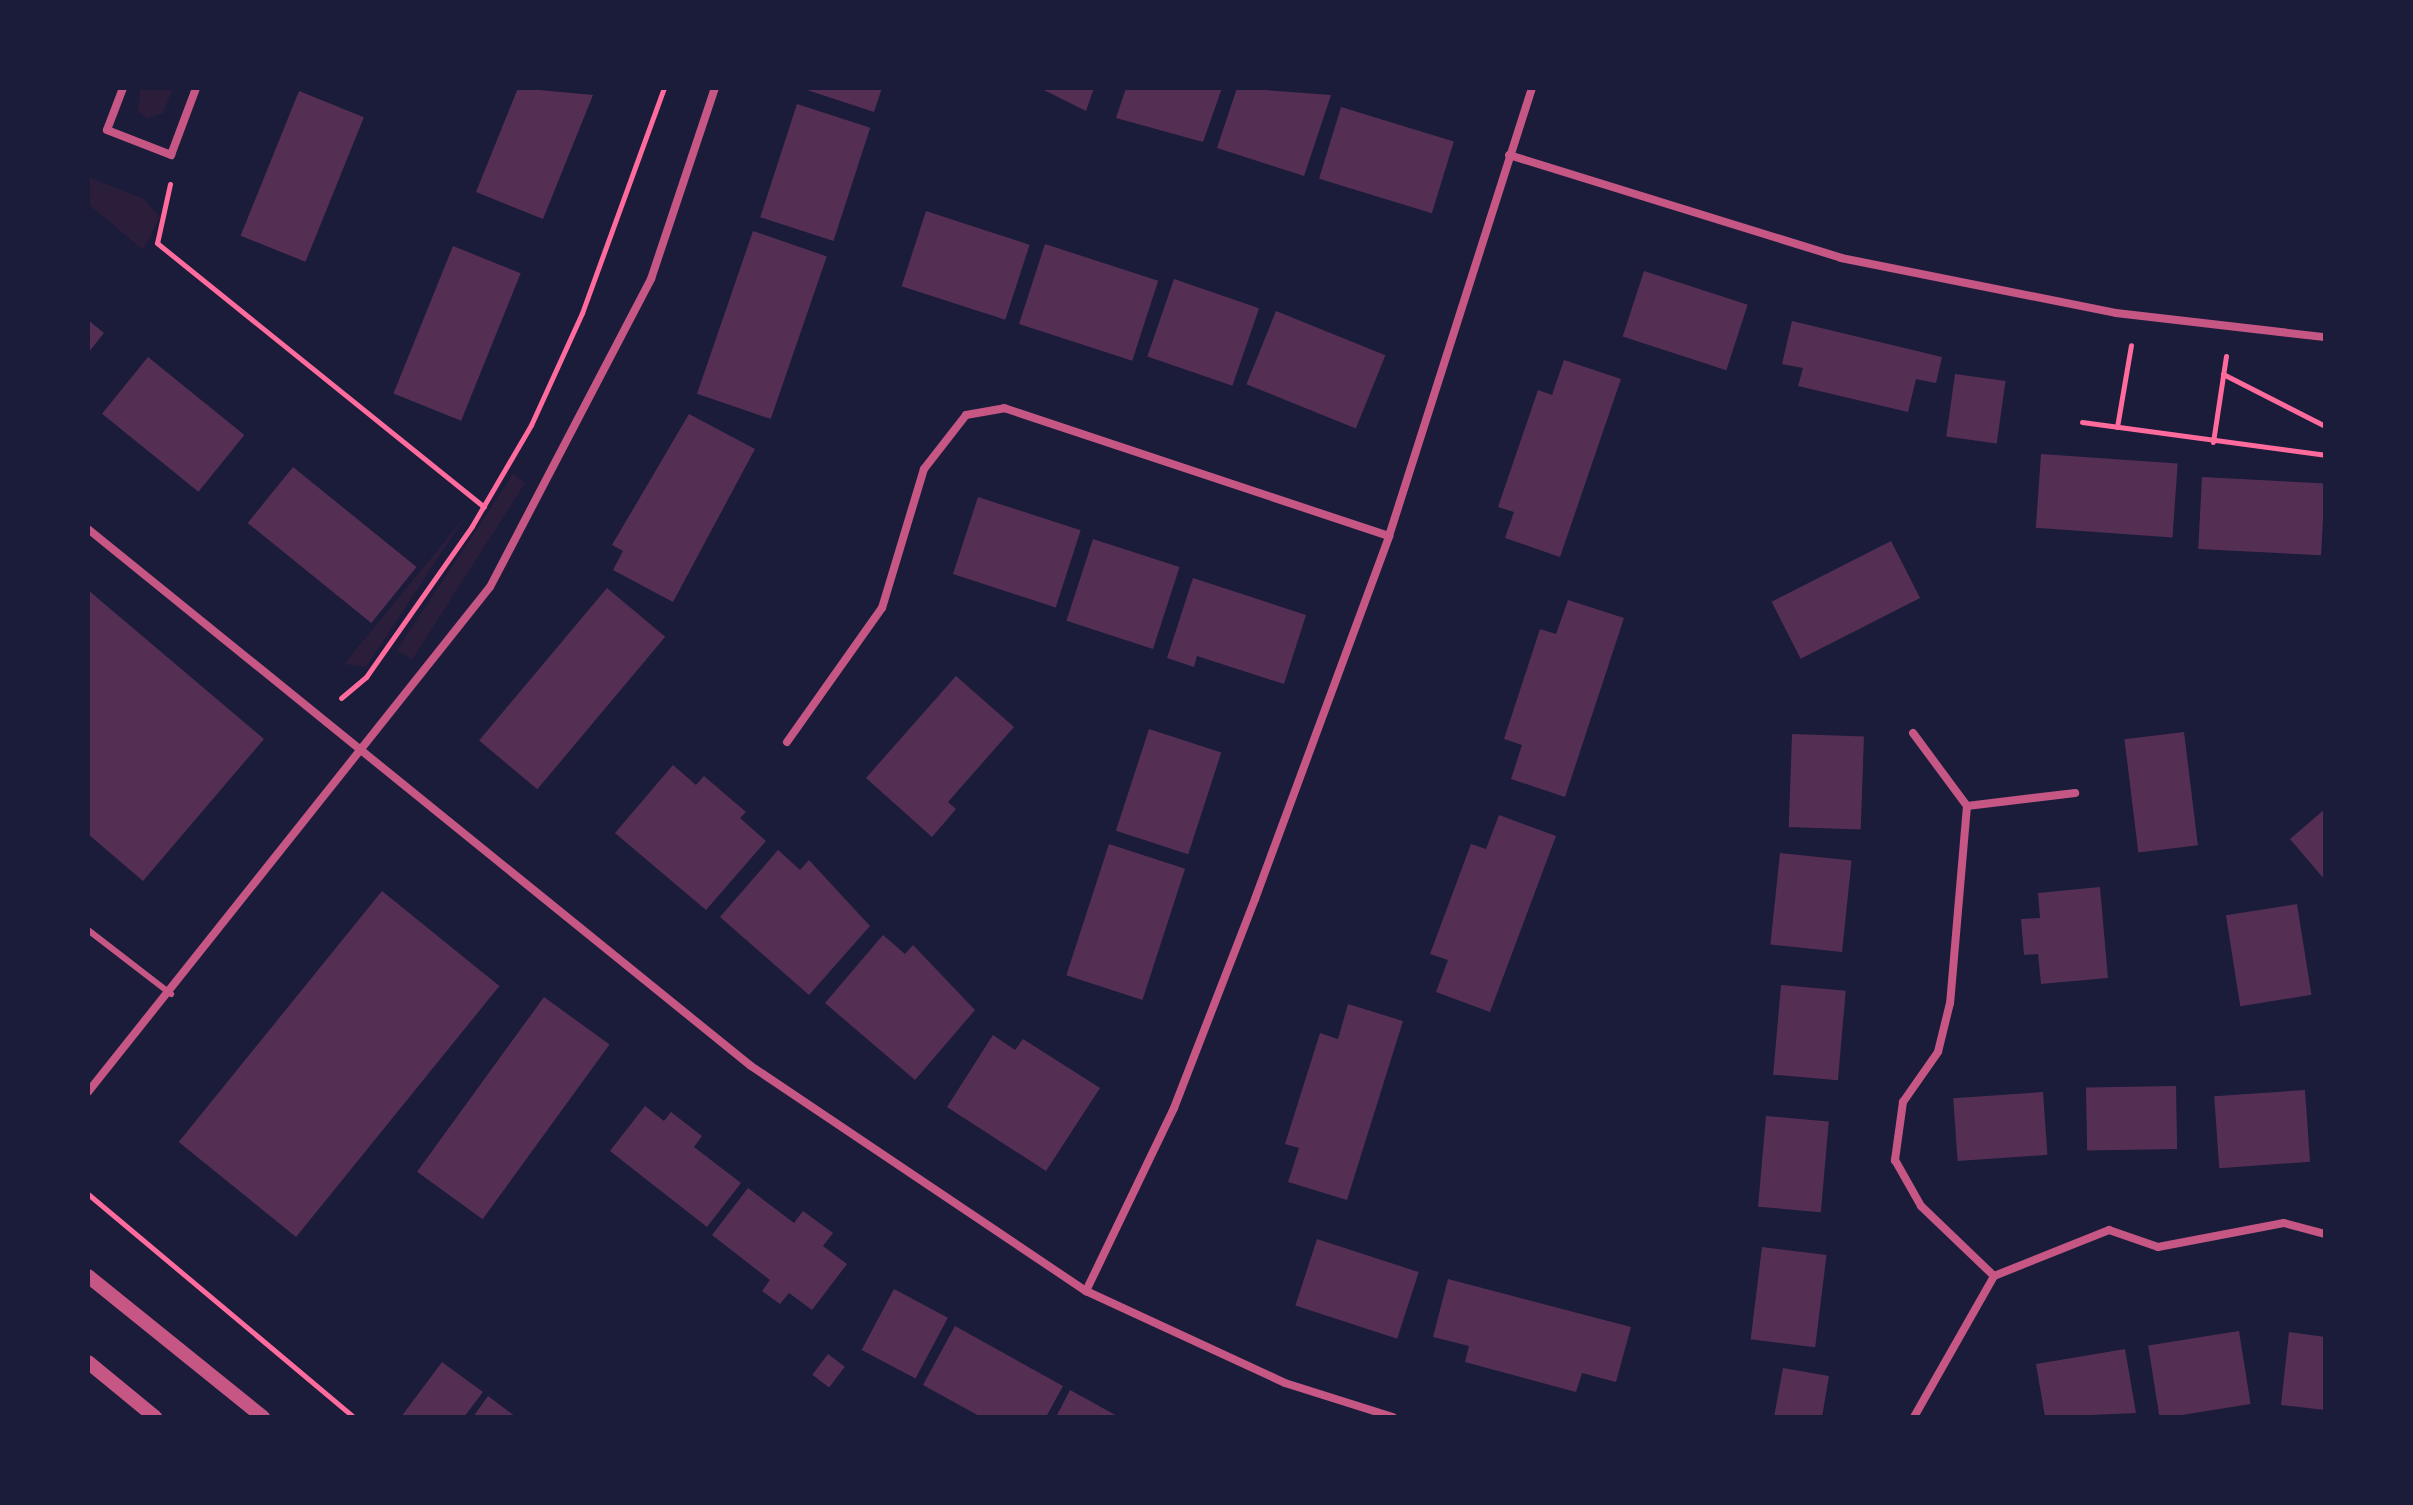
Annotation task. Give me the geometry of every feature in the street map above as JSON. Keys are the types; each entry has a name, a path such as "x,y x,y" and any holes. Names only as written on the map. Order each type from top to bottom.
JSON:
{"street":[{"path":"123,88 107,130 171,155 196,88"},
{"path":"88,1092 171,994 490,587 651,279 715,88"},
{"path":"1086,1291 1174,1108 1389,536 1532,88"},
{"path":"1509,155 1841,258 2135,316 2325,337"},
{"path":"787,742 882,608 924,469 966,415 1004,408 1389,536"},
{"path":"88,529 751,1066 1086,1291 1285,1383 1393,1417"},
{"path":"1913,733 1967,806 1950,1003 1938,1052 1903,1102 1895,1160 1921,1206 1994,1276"},
{"path":"1967,806 2075,793"},
{"path":"1914,1417 1994,1276 2109,1230 2158,1247 2284,1223 2325,1234"},
{"path":"88,1276 263,1417"},
{"path":"88,1362 155,1417"}],"lane":[{"path":"88,930 171,994"}],"path":[{"path":"319,716 366,677 484,507 582,313 664,88"},
{"path":"171,155 170,205 157,243 484,507"},
{"path":"2117,427 2135,316"},
{"path":"2213,442 2230,328"},
{"path":"2223,374 2325,426"},
{"path":"2082,422 2325,455"},
{"path":"88,1194 354,1417"}],"shaded area":[{"path":"140,88 173,88 163,113 147,119 138,111"},
{"path":"88,177 144,199 160,217 143,250 88,204"},
{"path":"513,474 525,483 412,660 397,650"},
{"path":"465,517 366,667 344,664"}],"building":[{"path":"518,88 593,95 543,219 476,192"},
{"path":"801,88 882,88 874,112"},
{"path":"1042,88 1094,88 1086,111 1042,89"},
{"path":"1126,88 1222,88 1203,142 1116,118"},
{"path":"1237,88 1331,95 1304,176 1217,148"},
{"path":"299,91 364,117 305,262 241,236"},
{"path":"797,104 870,128 833,241 760,217"},
{"path":"1341,107 1454,141 1432,213 1319,179"},
{"path":"926,211 1030,245 1005,320 902,286"},
{"path":"753,231 827,256 771,419 697,394"},
{"path":"1045,244 1158,281 1132,361 1019,324"},
{"path":"453,246 521,273 461,421 393,393"},
{"path":"1644,271 1748,305 1726,370 1623,337"},
{"path":"1174,279 1259,308 1232,386 1147,357"},
{"path":"1276,311 1385,355 1356,428 1246,384"},
{"path":"88,320 104,333 88,353"},
{"path":"1792,321 1942,357 1936,383 1916,379 1908,412 1798,386 1803,368 1782,364"},
{"path":"148,357 244,435 198,492 102,414"},
{"path":"1564,360 1621,379 1560,557 1505,538 1514,512 1498,507 1538,390 1552,395"},
{"path":"1955,374 2006,381 1997,443 1946,436"},
{"path":"689,414 755,449 673,602 613,570 623,551 612,545"},
{"path":"2041,454 2178,464 2173,537 2036,528"},
{"path":"293,467 417,567 371,623 248,523"},
{"path":"2202,477 2325,483 2321,555 2198,549"},
{"path":"978,497 1081,530 1056,607 953,574"},
{"path":"1093,539 1180,567 1153,649 1066,621"},
{"path":"1891,541 1920,598 1801,659 1772,602"},
{"path":"1193,578 1306,615 1284,684 1197,656 1194,667 1167,658"},
{"path":"607,588 665,637 537,789 479,740"},
{"path":"88,590 264,739 143,881 88,834"},
{"path":"1568,600 1624,618 1565,797 1511,779 1522,745 1504,739 1540,629 1556,634"},
{"path":"956,676 1014,727 948,802 956,809 932,837 866,778"},
{"path":"1149,729 1221,752 1188,854 1116,831"},
{"path":"2184,732 2198,845 2138,852 2124,739"},
{"path":"1792,734 1864,737 1861,829 1789,827"},
{"path":"673,765 696,785 704,776 746,812 740,818 766,841 706,910 615,833"},
{"path":"2325,809 2325,880 2290,839"},
{"path":"1499,815 1556,836 1490,1012 1436,992 1448,960 1430,954 1471,844 1486,849"},
{"path":"1109,844 1185,869 1142,1000 1066,975"},
{"path":"778,850 800,870 809,860 870,926 809,995 720,917"},
{"path":"1780,853 1852,861 1842,952 1770,944"},
{"path":"2100,887 2108,978 2041,984 2038,954 2024,955 2021,919 2040,918 2038,893"},
{"path":"382,891 499,986 296,1237 179,1142"},
{"path":"2297,904 2311,995 2240,1006 2226,915"},
{"path":"883,935 905,954 913,945 975,1010 915,1080 825,1003"},
{"path":"1781,985 1846,991 1838,1080 1773,1075"},
{"path":"544,997 610,1045 483,1219 417,1172"},
{"path":"1348,1004 1403,1021 1347,1200 1288,1182 1299,1148 1285,1144 1320,1033 1338,1039"},
{"path":"993,1035 1015,1050 1023,1039 1100,1088 1046,1171 947,1107"},
{"path":"2176,1086 2177,1149 2087,1151 2086,1088"},
{"path":"2305,1090 2310,1162 2219,1168 2214,1096"},
{"path":"2043,1092 2047,1155 1958,1161 1953,1098"},
{"path":"645,1106 664,1121 671,1112 702,1136 694,1147 741,1183 707,1227 610,1151"},
{"path":"1766,1116 1829,1121 1821,1212 1758,1207"},
{"path":"748,1188 794,1223 803,1211 833,1233 823,1246 847,1264 812,1310 789,1293 780,1304 762,1291 770,1280 712,1235"},
{"path":"1317,1239 1419,1272 1397,1339 1295,1306"},
{"path":"1762,1247 1827,1255 1815,1347 1751,1339"},
{"path":"1448,1279 1631,1327 1616,1382 1582,1373 1576,1392 1465,1362 1469,1346 1433,1337"},
{"path":"894,1289 948,1318 915,1379 862,1350"},
{"path":"955,1326 1063,1386 1046,1417 981,1417 923,1385"},
{"path":"2239,1331 2251,1404 2159,1417 2148,1345"},
{"path":"2289,1332 2325,1337 2325,1410 2281,1405"},
{"path":"2125,1349 2136,1413 2045,1417 2036,1364"},
{"path":"828,1354 845,1367 829,1387 812,1375"},
{"path":"442,1362 483,1392 464,1417 401,1417"},
{"path":"1783,1368 1829,1376 1822,1417 1774,1417"},
{"path":"1070,1390 1119,1417 1056,1417"},
{"path":"488,1396 516,1417 473,1417"}]}
